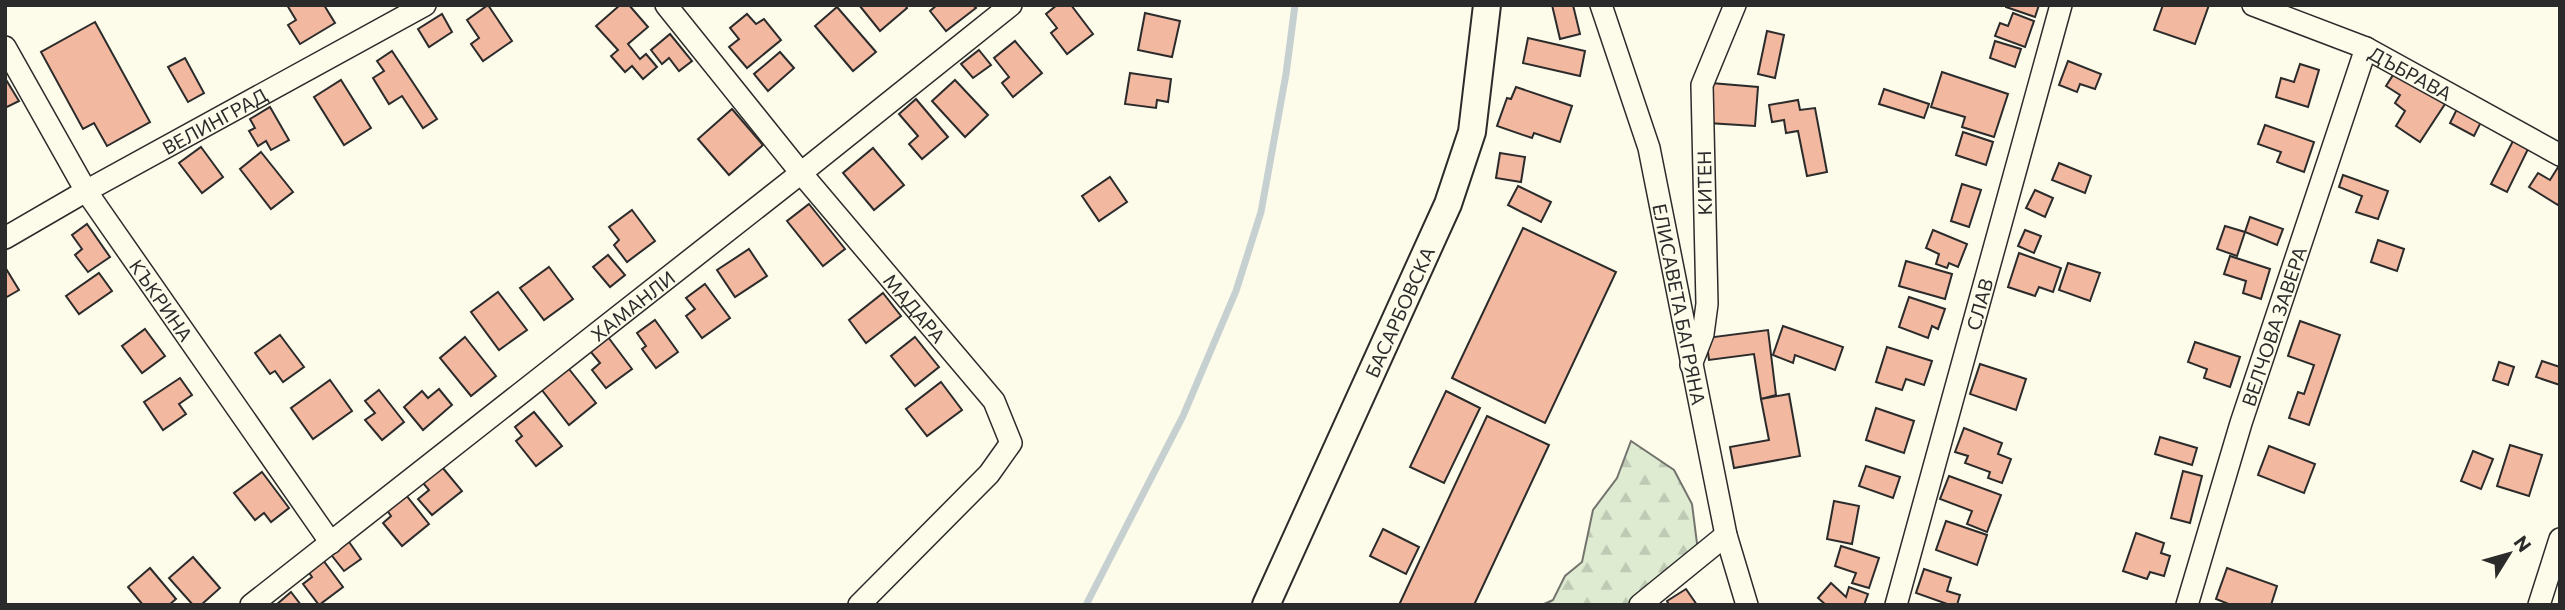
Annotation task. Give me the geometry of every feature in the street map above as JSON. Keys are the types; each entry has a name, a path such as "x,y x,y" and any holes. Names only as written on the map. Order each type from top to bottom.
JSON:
{"street":[{"name":"ВЕЛИНГРАД","path":"5,238 425,5"},
{"name":"МАДАРА","path":"666,5 801,173 994,401 1011,443 989,474 859,605"},
{"name":"ХАМАНЛИ","path":"251,605 1011,5"},
{"name":"БАСАРБОВСКА","path":"1266,605 1448,204 1472,132 1487,5"},
{"name":"ЕЛИСАВЕТА БАГРЯНА","path":"1601,5 1648,148 1726,535 1747,605"},
{"name":"КИТЕН","path":"1691,365 1703,334 1707,303 1702,85 1735,5"},
{"name":"СЛАВ","path":"1896,605 2061,5"},
{"name":"ДЪБРАВА","path":"2253,5 2367,48 2560,155"},
{"name":"КЪКРИНА","path":"5,47 86,191 331,543"},
{"name":"ВЕЛЧОВА ЗАВЕРА","path":"2187,605 2241,423 2367,48"},
{"path":"1640,605 1726,535"},
{"path":"2539,605 2560,539"}],"green space":[{"path":"1631,441 1674,470 1692,504 1699,559 1646,605 1542,605 1553,600 1565,576 1582,562 1593,510 1617,478"}],"building":[{"path":"287,5 324,5 335,23 300,44 288,25 296,20"},
{"path":"488,5 512,41 483,61 471,44 479,38 467,20"},
{"path":"620,5 629,5 648,27 628,44 640,59 646,54 657,67 643,79 632,66 625,72 611,56 618,50 596,26"},
{"path":"859,5 905,5 907,8 880,31"},
{"path":"937,5 973,5 976,8 946,31 930,11"},
{"path":"1057,5 1071,5 1093,34 1067,54 1051,33 1057,28 1046,14"},
{"path":"1552,5 1573,5 1580,34 1560,39"},
{"path":"2006,5 2039,5 2035,17"},
{"path":"2163,5 2209,5 2195,44 2154,30"},
{"path":"837,7 876,52 853,71 815,26"},
{"path":"1145,13 1180,21 1172,57 1138,50"},
{"path":"2013,13 2034,21 2025,47 1995,36 2000,23 2008,26"},
{"path":"442,14 452,32 429,47 418,29"},
{"path":"747,14 756,24 764,19 781,40 747,68 729,47 739,39 730,28"},
{"path":"95,22 150,122 107,146 94,123 83,129 41,52"},
{"path":"1767,31 1784,35 1775,78 1758,74"},
{"path":"670,34 692,61 679,71 669,58 662,64 651,50"},
{"path":"1528,38 1585,51 1580,76 1523,63"},
{"path":"1015,41 1042,73 1013,97 1002,83 1009,77 994,58"},
{"path":"1995,41 2021,49 2015,67 1990,58"},
{"path":"979,50 991,65 973,78 961,64"},
{"path":"392,51 437,119 423,128 402,96 389,104 373,78 384,71 377,61"},
{"path":"780,52 794,68 768,91 754,74"},
{"path":"185,58 204,93 188,102 168,67"},
{"path":"2068,61 2101,74 2095,89 2080,84 2077,92 2059,85"},
{"path":"2300,64 2319,70 2308,107 2276,97 2281,78 2294,82"},
{"path":"1942,72 2008,94 1994,137 1962,127 1965,117 1931,107"},
{"path":"2395,72 2445,104 2420,142 2396,126 2405,111 2395,103 2400,95 2386,86"},
{"path":"1130,73 1171,79 1168,102 1157,100 1156,108 1125,104"},
{"path":"5,78 19,101 5,108"},
{"path":"341,80 371,128 344,145 314,97"},
{"path":"955,80 988,115 965,137 932,101"},
{"path":"1711,83 1758,87 1755,126 1708,123"},
{"path":"1516,87 1572,106 1560,142 1534,133 1532,138 1497,126 1507,98 1511,99"},
{"path":"1884,89 1929,104 1924,118 1879,104"},
{"path":"916,99 948,137 922,159 909,144 918,136 899,114"},
{"path":"1798,100 1800,110 1815,108 1827,172 1807,176 1798,131 1786,133 1784,120 1772,122 1769,105"},
{"path":"2459,105 2483,118 2474,136 2450,123"},
{"path":"270,107 289,140 271,150 266,141 258,146 249,131 255,128 250,119"},
{"path":"732,109 763,145 729,175 698,139"},
{"path":"2265,125 2314,142 2304,172 2277,162 2281,152 2258,144"},
{"path":"1963,132 1993,142 1986,165 1956,155"},
{"path":"2515,137 2530,145 2507,192 2491,184"},
{"path":"201,147 223,177 202,193 179,163"},
{"path":"873,148 904,185 874,210 843,173"},
{"path":"261,152 293,192 271,209 240,169"},
{"path":"1500,153 1525,157 1521,182 1496,178"},
{"path":"2059,163 2091,176 2085,193 2052,180"},
{"path":"2560,164 2558,205 2529,187 2538,173 2550,180"},
{"path":"2343,175 2388,191 2378,219 2356,212 2362,196 2339,187"},
{"path":"1110,177 1127,202 1099,221 1082,196"},
{"path":"1962,184 1981,190 1969,227 1951,221"},
{"path":"1518,186 1551,202 1541,222 1508,205"},
{"path":"2035,190 2053,198 2045,217 2026,208"},
{"path":"809,204 845,249 823,266 787,221"},
{"path":"632,210 655,241 627,262 614,245 619,240 609,227"},
{"path":"2250,217 2283,229 2277,245 2245,232"},
{"path":"87,224 110,257 88,272 75,255 82,249 72,235"},
{"path":"2225,226 2245,232 2237,256 2217,249"},
{"path":"1523,228 1616,272 1545,423 1452,378"},
{"path":"1933,230 1967,244 1958,267 1949,263 1947,268 1936,264 1939,254 1926,248"},
{"path":"2025,230 2041,236 2034,253 2018,246"},
{"path":"2378,240 2404,249 2397,271 2371,262"},
{"path":"749,249 767,276 735,297 717,270"},
{"path":"2019,253 2061,268 2053,292 2039,287 2035,296 2008,287"},
{"path":"608,255 625,275 610,287 593,267"},
{"path":"2230,256 2270,269 2261,299 2243,293 2246,281 2224,274"},
{"path":"1906,261 1952,274 1945,299 1899,286"},
{"path":"2068,263 2100,273 2090,301 2059,290"},
{"path":"5,267 19,290 5,298"},
{"path":"549,267 573,299 544,320 520,288"},
{"path":"99,273 112,291 79,314 66,296"},
{"path":"705,284 730,318 702,338 686,316 695,309 686,298"},
{"path":"498,292 527,330 499,350 471,312"},
{"path":"883,293 901,316 866,343 849,320"},
{"path":"1909,297 1945,309 1938,329 1932,326 1928,338 1899,327"},
{"path":"655,320 678,352 656,368 642,349 646,346 637,333"},
{"path":"2300,321 2340,335 2309,425 2289,418 2298,392 2304,394 2314,365 2288,356"},
{"path":"1783,326 1843,347 1835,370 1795,355 1793,363 1773,355"},
{"path":"145,329 165,356 142,373 122,346"},
{"path":"1768,330 1776,395 1761,399 1754,354 1709,360 1706,338"},
{"path":"280,335 304,367 283,382 275,371 270,374 255,353"},
{"path":"465,337 496,376 471,396 440,358"},
{"path":"608,337 632,369 606,388 592,370 600,363 590,351"},
{"path":"915,337 939,367 915,386 891,356"},
{"path":"2195,342 2240,357 2230,387 2204,378 2207,369 2188,362"},
{"path":"1887,347 1932,361 1924,385 1906,379 1902,390 1876,382"},
{"path":"2542,361 2560,367 2560,385 2536,377"},
{"path":"2499,362 2514,367 2508,385 2493,380"},
{"path":"565,364 596,403 569,425 538,385"},
{"path":"1980,364 2026,379 2016,410 1970,394"},
{"path":"180,378 192,395 179,404 186,414 163,430 144,402"},
{"path":"330,380 352,411 313,439 291,408"},
{"path":"941,382 962,410 927,436 906,409"},
{"path":"439,389 452,405 423,430 404,407 422,391 428,398"},
{"path":"379,390 404,422 382,440 365,420 375,413 365,401"},
{"path":"1446,391 1480,408 1444,483 1410,467"},
{"path":"1789,394 1800,456 1734,468 1730,447 1769,440 1761,399"},
{"path":"1876,408 1914,421 1904,453 1866,440"},
{"path":"534,412 562,446 536,466 516,441 522,436 515,427"},
{"path":"1487,416 1549,445 1474,605 1399,605"},
{"path":"1964,428 2002,443 1998,454 2011,459 2002,483 1988,478 1990,472 1965,463 1968,456 1955,452"},
{"path":"2160,437 2197,448 2192,465 2155,454"},
{"path":"2510,445 2542,455 2529,496 2497,486"},
{"path":"2269,446 2315,464 2304,493 2258,475"},
{"path":"2473,451 2493,459 2481,489 2461,481"},
{"path":"437,461 462,491 432,515 418,499 429,490 418,477"},
{"path":"1866,466 1900,477 1893,498 1859,486"},
{"path":"2183,471 2202,476 2190,523 2171,518"},
{"path":"262,472 289,508 271,522 264,513 255,520 234,493"},
{"path":"1949,476 2001,495 1987,532 1967,524 1972,511 1940,499"},
{"path":"402,490 429,524 402,546 383,523 391,516 383,505"},
{"path":"1834,501 1859,506 1852,544 1827,539"},
{"path":"1946,521 1987,535 1977,565 1936,550"},
{"path":"1383,529 1419,547 1406,574 1370,556"},
{"path":"2136,533 2164,543 2161,553 2170,556 2164,576 2150,572 2147,579 2123,571"},
{"path":"347,539 361,559 344,571 329,552"},
{"path":"1841,546 1879,558 1869,588 1852,583 1856,573 1835,566"},
{"path":"320,556 343,587 319,605 303,584 312,577 305,567"},
{"path":"193,557 220,588 201,605 193,605 169,578"},
{"path":"150,568 176,599 169,605 143,605 128,587"},
{"path":"2227,568 2277,586 2271,605 2231,605 2216,599"},
{"path":"1924,569 1951,578 1947,591 1960,595 1957,605 1916,593"},
{"path":"1831,583 1846,597 1849,587 1868,594 1864,605 1826,605 1818,598"},
{"path":"1686,589 1697,605 1669,605 1667,601"},
{"path":"291,592 301,605 276,605"}],"waterway":[{"path":"1086,605 1183,416 1236,291 1261,212 1286,74 1295,5"}]}
